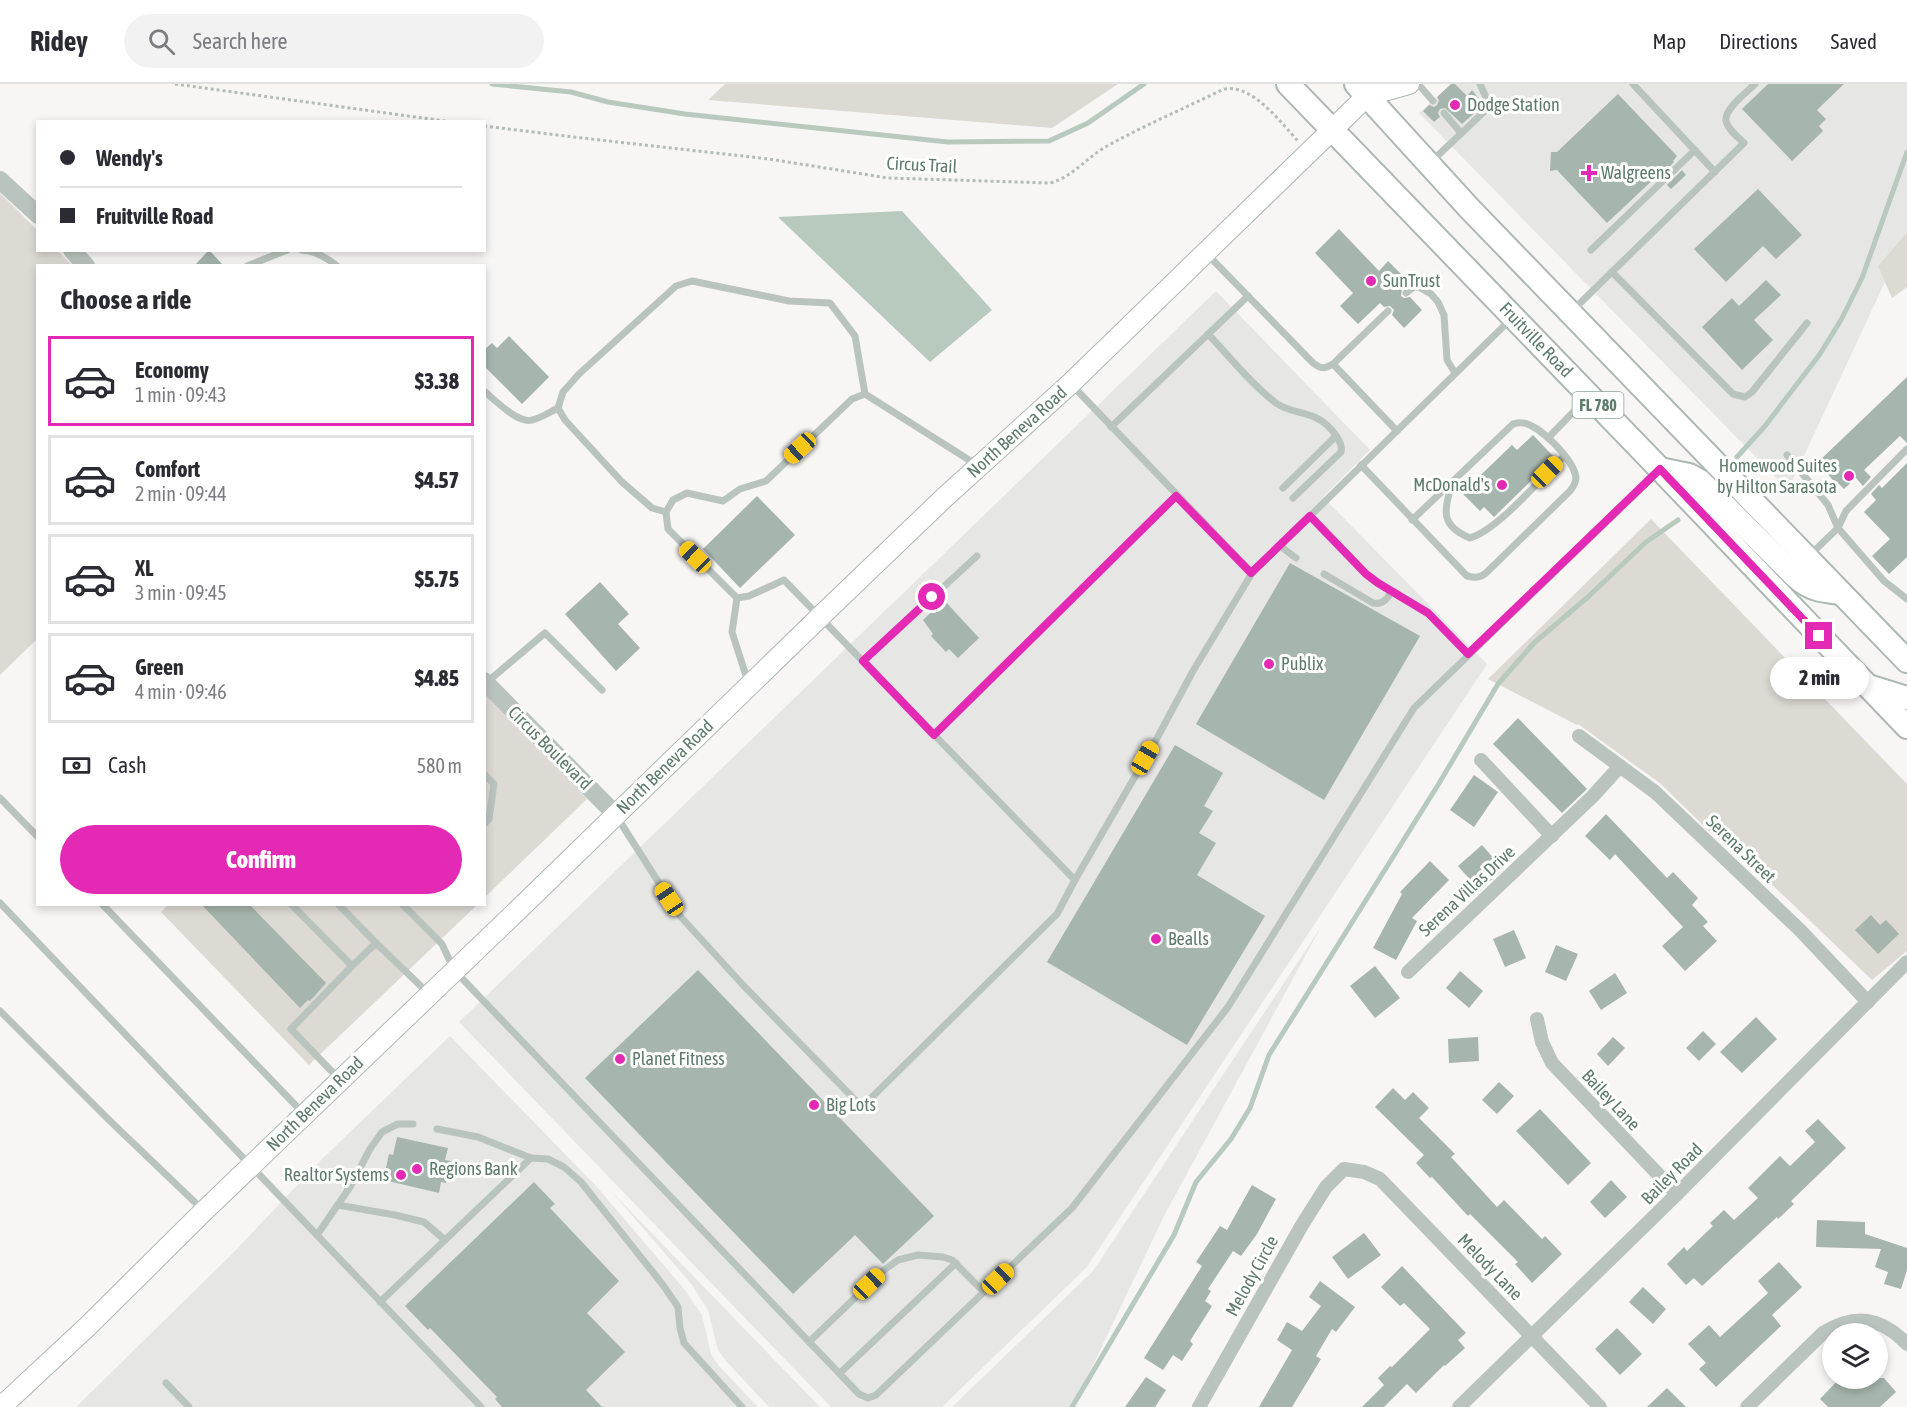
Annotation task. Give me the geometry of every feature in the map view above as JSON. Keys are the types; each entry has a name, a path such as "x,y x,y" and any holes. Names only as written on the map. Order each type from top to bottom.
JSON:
{"main road":[{"name":"Fruitville Road","path":"1288,84 1907,727"},
{"path":"1365,88 1409,84"},
{"name":"North Beneva Road","path":"1,1407 88,1326 250,1166 820,616 1070,384 1333,131 1365,88"},
{"name":"FL 780","path":"1365,88 1429,164 1907,661"},
{"path":"1660,469 1689,475 1700,481 1806,586 1841,593"},
{"path":"1866,686 1907,698"}],"street":[{"path":"0,180 36,213"},
{"path":"74,252 84,264"},
{"name":"Circus Boulevard","path":"486,683 616,815"},
{"name":"Serena Street","path":"1579,736 1655,792 1800,930 1868,1002"},
{"path":"1481,760 1552,836"},
{"name":"Serena Villas Drive","path":"1408,972 1552,836 1620,766"},
{"name":"Bailey Road","path":"1459,1407 1677,1194 1907,962"},
{"name":"Bailey Lane","path":"1536,1019 1542,1042 1552,1063 1677,1194"},
{"name":"Melody Lane","path":"1344,1169 1364,1172 1380,1179 1600,1407"},
{"name":"Melody Circle","path":"1199,1407 1302,1225 1326,1187 1344,1169"},
{"path":"1747,1407 1823,1333 1835,1326 1859,1320 1873,1321 1887,1326 1907,1344"}],"lane":[{"path":"1418,84 1433,102"},
{"path":"1429,164 1490,106 1480,84"},
{"path":"1633,84 1715,172"},
{"path":"1570,313 1744,143 1727,124 1726,116 1755,84"},
{"path":"1444,113 1461,133"},
{"path":"1591,250 1695,150"},
{"path":"252,264 283,252"},
{"path":"312,252 326,257 334,264"},
{"path":"1206,253 1320,368 1333,364 1388,311"},
{"path":"1612,272 1732,394 1745,397 1752,392 1807,323"},
{"path":"666,512 652,508 622,482 565,420 558,408 562,392 579,374 676,286 692,280 789,301 830,303 855,336 865,394 979,467"},
{"path":"1406,293 1414,287 1419,287 1431,294 1438,302 1444,315 1447,360 1455,373"},
{"path":"1111,427 1248,296"},
{"path":"616,815 681,916 743,986 862,1107 1057,915 1193,671 1251,573 1513,317"},
{"path":"1208,334 1278,405 1320,420 1342,443 1341,452 1293,498"},
{"path":"1333,364 1397,431"},
{"path":"1070,384 1251,573"},
{"path":"486,393 523,421 531,421 558,408"},
{"path":"737,598 668,529 666,512 673,500 687,493 723,501 740,489 766,481 852,399 865,394"},
{"path":"1548,438 1589,396"},
{"path":"1361,465 1412,520 1467,576 1478,577 1483,576 1570,491 1575,484 1576,477 1573,468 1548,438 1533,427 1523,423 1514,423 1412,520"},
{"path":"1283,488 1336,436"},
{"path":"1807,558 1838,528 1846,511 1907,449"},
{"path":"1452,482 1446,501 1445,515 1449,524 1459,534 1470,538 1480,535 1497,522 1564,456"},
{"path":"1787,456 1828,505 1838,528 1884,581 1907,599"},
{"path":"404,906 442,944 454,970 860,1394 868,1398 876,1395 1072,1208 1228,1007 1414,708 1660,469"},
{"path":"934,735 1176,496"},
{"path":"1310,516 1366,574 1428,613 1468,654"},
{"path":"1280,546 1296,558"},
{"path":"863,661 976,556"},
{"path":"1324,574 1373,603 1383,602 1392,591"},
{"path":"737,598 749,596 784,580 1075,880"},
{"path":"737,598 732,632 749,686"},
{"path":"486,681 545,633 602,690"},
{"path":"486,776 494,784 489,819 486,822"},
{"path":"0,798 36,835"},
{"path":"0,903 481,1407"},
{"path":"104,906 304,1114"},
{"path":"293,906 352,966"},
{"path":"340,906 429,994"},
{"path":"340,1080 291,1029 376,943"},
{"path":"0,1011 204,1211"},
{"path":"316,1235 350,1187 370,1149 382,1132 398,1124 413,1124"},
{"path":"437,1129 478,1137 531,1158 548,1159 564,1167 581,1182 678,1307 684,1342 742,1407"},
{"path":"380,1302 531,1158"},
{"path":"338,1205 424,1222 445,1240"},
{"path":"809,1341 884,1270 898,1260 918,1255 952,1260 984,1292"},
{"path":"840,1373 956,1263"},
{"path":"166,1383 189,1407"}],"path":[{"path":"175,84 437,120"},
{"name":"Circus Trail","path":"486,126 769,159 888,178 1050,183 1072,174 1106,147 1232,87 1250,93 1310,153"}],"shaded area":[{"path":"725,84 1118,84 1052,128 708,100"},
{"path":"1452,84 1907,84 1907,232 1878,266 1885,282 1788,490 1419,113"},
{"path":"0,193 36,229 36,252 59,252 71,264 36,264 36,640 0,675"},
{"path":"902,211 992,310 930,362 778,217"},
{"path":"1907,232 1907,287 1892,298 1878,266"},
{"path":"1216,291 1370,450 1323,497 1487,664 1087,1267 942,1407 831,1407 459,1022"},
{"path":"1651,519 1907,784 1907,951 1872,980 1743,857 1712,834 1661,784 1578,724 1488,679"},
{"path":"486,696 587,799 486,896"},
{"path":"167,906 476,906 309,1065 161,912"},
{"path":"1321,927 1165,1214 1073,1407 952,1407 1093,1271"},
{"path":"450,1036 597,1187 685,1290 702,1315 711,1354 719,1366 758,1407 76,1407 233,1253 322,1159"},
{"path":"611,1191 820,1407 769,1407 718,1350 708,1310 692,1285"}],"building":[{"name":"Dodge Station","path":"1451,84 1455,84 1467,96 1472,90 1482,103 1477,108 1479,109 1462,124 1445,108 1440,109 1438,113 1440,117 1434,122 1423,111 1429,105 1434,107 1437,105 1439,100 1437,97"},
{"path":"1768,84 1844,84 1817,110 1826,119 1819,126 1823,131 1792,161 1742,109"},
{"name":"Walgreens","path":"1618,94 1677,156 1659,177 1658,175 1607,223 1557,170 1550,171 1551,152 1557,152"},
{"path":"1682,170 1686,175 1671,189 1667,185"},
{"path":"1758,189 1802,235 1776,259 1763,246 1726,282 1694,249"},
{"name":"SunTrust","path":"1339,229 1379,271 1388,261 1404,277 1397,284 1402,289 1401,296 1410,297 1422,310 1404,328 1392,315 1394,310 1390,306 1384,307 1380,303 1358,324 1340,306 1353,293 1315,253"},
{"path":"207,252 211,252 222,264 196,264"},
{"path":"1766,280 1781,295 1754,320 1773,340 1742,370 1702,327 1732,298 1739,306"},
{"path":"509,336 549,377 522,404 486,368 486,348 492,343 497,348"},
{"path":"1907,377 1907,443 1900,436 1864,470 1871,477 1863,486 1856,478 1844,489 1837,482 1836,484 1818,462"},
{"name":"McDonald's","path":"1533,435 1553,456 1494,517 1484,507 1480,511 1462,493 1512,445 1517,450"},
{"path":"1907,463 1907,557 1889,574 1872,556 1890,539 1864,512 1876,500 1871,494 1879,485 1882,488"},
{"path":"757,496 795,535 740,588 703,549"},
{"path":"1290,563 1420,636 1324,800 1196,724"},
{"path":"600,582 629,614 618,624 640,648 616,671 565,614"},
{"path":"944,600 979,638 958,658 949,649 946,652 931,636 933,634 923,620"},
{"path":"1518,718 1587,789 1562,813 1493,744"},
{"name":"Bealls","path":"1175,745 1223,773 1204,806 1213,811 1199,833 1216,843 1197,875 1265,916 1187,1045 1047,962"},
{"path":"1474,775 1498,792 1474,827 1450,810"},
{"path":"1606,814 1667,878 1673,872 1698,898 1692,905 1708,922 1703,926 1717,941 1685,971 1662,946 1683,927 1615,854 1610,860 1585,836"},
{"path":"1482,845 1503,869 1480,891 1458,866"},
{"path":"1430,861 1449,880 1412,918 1417,921 1396,960 1373,948 1402,894 1400,892"},
{"path":"203,906 251,906 326,983 310,1001 308,1000 300,1008"},
{"path":"1871,915 1880,925 1886,920 1899,934 1878,954 1855,930"},
{"path":"1514,930 1526,958 1505,967 1493,939"},
{"path":"1556,945 1578,954 1566,981 1545,972"},
{"path":"1375,966 1400,998 1375,1018 1350,986"},
{"path":"698,970 934,1216 883,1264 855,1235 793,1294 585,1078"},
{"path":"1460,971 1483,991 1469,1008 1446,988"},
{"path":"1615,973 1627,993 1601,1010 1589,991"},
{"path":"1756,1017 1777,1039 1742,1073 1720,1052"},
{"path":"1703,1031 1716,1044 1699,1061 1686,1048"},
{"path":"1478,1037 1479,1061 1449,1063 1448,1039"},
{"path":"1613,1037 1625,1048 1608,1066 1597,1054"},
{"path":"1499,1082 1514,1096 1497,1114 1482,1100"},
{"path":"1393,1088 1405,1100 1413,1092 1429,1108 1419,1118 1455,1154 1451,1157 1497,1207 1504,1200 1542,1239 1545,1236 1562,1254 1532,1283 1515,1264 1518,1262 1470,1214 1468,1216 1416,1163 1424,1155 1375,1107"},
{"path":"1540,1109 1591,1163 1568,1185 1516,1131"},
{"path":"1818,1119 1846,1148 1791,1201 1794,1204 1702,1286 1694,1278 1686,1285 1667,1264 1684,1247 1687,1251 1713,1226 1710,1223 1724,1210 1734,1220 1758,1198 1748,1188 1780,1156 1790,1166 1815,1142 1805,1131"},
{"name":"Regions Bank","path":"397,1137 448,1148 445,1160 451,1161 446,1183 441,1182 439,1193 388,1181 389,1178 384,1177 389,1154 393,1155"},
{"path":"1611,1180 1627,1197 1605,1218 1590,1202"},
{"path":"534,1182 555,1204 550,1208 619,1281 587,1313 625,1352 586,1390 602,1407 502,1407 495,1399 497,1397 430,1328 428,1330 405,1306"},
{"path":"1252,1185 1276,1199 1257,1234 1241,1256 1233,1251 1208,1289 1211,1291 1205,1301 1212,1306 1190,1341 1193,1344 1182,1361 1173,1355 1163,1370 1144,1358 1202,1266 1196,1262 1220,1226 1227,1230"},
{"path":"1817,1220 1865,1222 1865,1234 1907,1248 1907,1270 1901,1289 1884,1284 1888,1272 1875,1267 1881,1249 1816,1247"},
{"path":"1364,1233 1381,1255 1348,1279 1332,1257"},
{"path":"1779,1262 1802,1287 1772,1315 1781,1326 1716,1387 1699,1369 1706,1363 1688,1344 1709,1325 1720,1337 1768,1293 1758,1281"},
{"path":"1402,1266 1466,1333 1458,1340 1465,1348 1416,1393 1407,1384 1384,1407 1362,1407 1384,1385 1378,1378 1430,1329 1404,1303 1400,1306 1381,1287"},
{"path":"1320,1281 1355,1307 1336,1332 1332,1329 1316,1356 1321,1359 1292,1407 1259,1407 1292,1350 1277,1340 1287,1322 1302,1331 1321,1306 1309,1297"},
{"path":"1643,1287 1666,1309 1653,1324 1629,1302"},
{"path":"1617,1328 1642,1354 1620,1375 1595,1349"},
{"path":"1146,1377 1166,1390 1155,1407 1125,1407"},
{"path":"1888,1383 1896,1392 1880,1407 1828,1407 1820,1399 1830,1389 1888,1389"},
{"path":"1667,1388 1686,1407 1647,1407"}],"waterway":[{"path":"492,84 571,92 608,102 685,114 948,142 1049,141 1088,123 1144,84"},
{"path":"1737,457 1765,426 1820,354 1841,320 1862,278 1907,152"},
{"path":"1072,1407 1174,1235 1196,1182 1231,1139 1250,1108 1269,1055 1438,785 1498,684 1534,643 1589,596 1646,542 1678,520"}],"place":[{"name":"Dodge Station","path":"1455,105"},
{"name":"Walgreens","path":"1589,173"},
{"name":"SunTrust","path":"1371,281"},
{"name":"Homewood Suites by Hilton Sarasota","path":"1849,476"},
{"name":"McDonald's","path":"1502,485"},
{"name":"Publix","path":"1269,664"},
{"name":"Bealls","path":"1156,939"},
{"name":"Planet Fitness","path":"620,1059"},
{"name":"Big Lots","path":"814,1105"},
{"name":"Regions Bank","path":"417,1169"},
{"name":"Realtor Systems","path":"401,1175"}],"route":[{"path":"932,597 863,661 934,735 1176,496 1251,573 1310,516 1366,574 1428,613 1468,654 1660,469 1819,636"}]}
